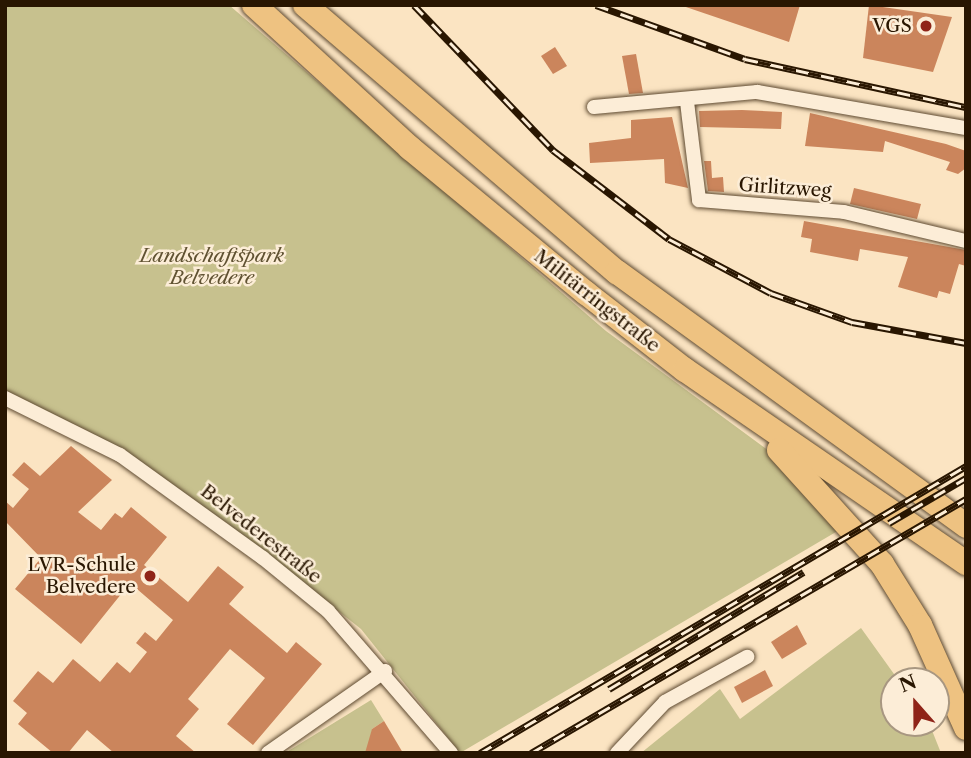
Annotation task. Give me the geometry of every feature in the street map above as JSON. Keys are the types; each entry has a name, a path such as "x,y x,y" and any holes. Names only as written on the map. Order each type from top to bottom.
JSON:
{"highway":[{"name":"Militärringstraße","path":"254,5 489,216 685,370 966,564"},
{"name":"Militärringstraße","path":"306,6 617,272 966,526"},
{"path":"685,370 782,453 882,564 919,625 966,728"},
{"path":"887,468 966,514"}],"street":[{"path":"594,107 687,102 757,92 966,128"},
{"name":"Girlitzweg","path":"687,102 699,200 844,212 966,241"},
{"name":"Belvederestraße","path":"5,398 167,486 328,611 385,671 450,751"},
{"path":"617,753 665,702 747,657"},
{"path":"268,753 385,671"}],"green space":[{"name":"Landschaftspark Belvedere","path":"5,5 229,5 606,331 769,451 841,529 460,753 361,629 227,523 84,429 5,402"},
{"path":"861,628 889,667 880,667 880,737 935,737 941,753 641,753 720,689 740,719"},
{"path":"371,700 384,721 372,729 385,753 285,753"}],"building":[{"path":"680,5 800,5 789,42"},
{"path":"869,5 952,17 933,72 863,58"},
{"path":"555,47 567,66 553,74 541,56"},
{"path":"636,54 643,93 629,94 622,56"},
{"path":"699,111 782,112 781,129 700,127"},
{"path":"810,113 966,151 966,168 958,174 946,170 950,162 885,141 883,152 805,146"},
{"path":"672,117 688,188 665,183 664,159 590,163 589,143 631,138 631,120"},
{"path":"704,161 711,161 712,178 723,177 724,192 708,191"},
{"path":"854,188 921,204 917,219 850,204"},
{"path":"804,221 966,250 966,266 959,264 950,294 939,291 937,298 898,287 908,257 860,249 858,261 810,252 812,239 801,237"},
{"path":"71,446 112,480 78,512 101,530 115,513 122,518 131,507 167,537 144,565 188,602 218,566 244,587 229,604 287,653 296,642 322,664 253,745 227,724 265,678 230,649 188,699 199,709 176,736 196,753 114,753 87,730 68,753 53,753 18,724 27,713 13,701 38,671 53,683 73,659 100,682 117,662 130,673 147,652 136,643 145,632 156,641 173,620 130,583 81,644 15,589 41,558 5,521 5,501 13,508 29,489 12,475 24,462 40,476"},
{"path":"797,625 807,644 782,659 771,642"},
{"path":"765,670 773,686 742,703 734,687"},
{"path":"384,721 403,753 365,753 372,729"}],"railway":[{"path":"414,5 553,150 669,239 771,293 852,322 966,343"},
{"path":"596,5 745,59 966,107"},
{"path":"480,753 966,466"},
{"path":"889,523 966,478"},
{"path":"531,753 966,499"},
{"path":"609,689 804,572"}],"place":[{"name":"VGS","path":"926,26"},
{"name":"LVR-Schule Belvedere","path":"150,576"}]}
